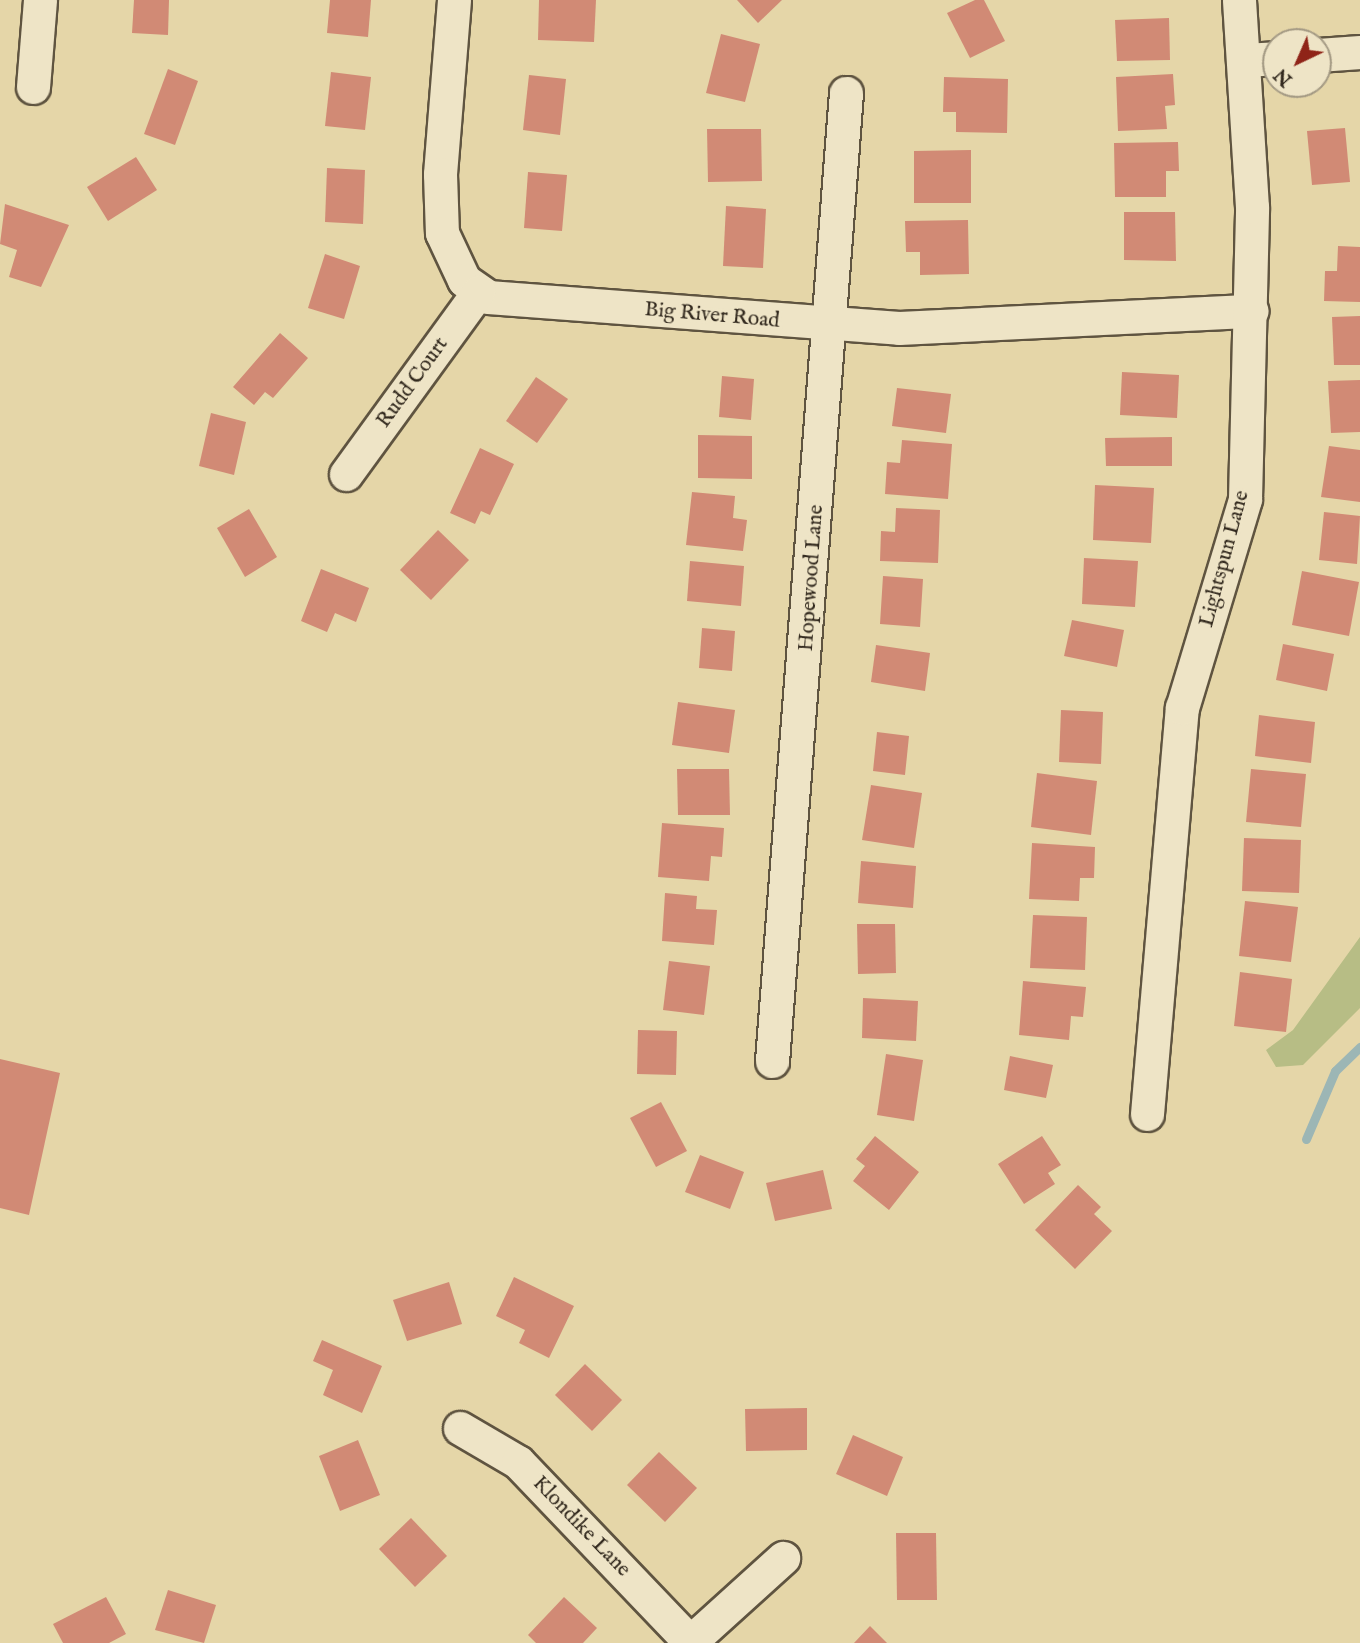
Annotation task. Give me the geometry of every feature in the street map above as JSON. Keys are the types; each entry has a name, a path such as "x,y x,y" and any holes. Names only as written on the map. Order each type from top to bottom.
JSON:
{"street":[{"path":"33,87 40,0"},
{"path":"454,0 440,206 453,262 478,292"},
{"name":"Lightspun Lane","path":"1147,1114 1182,708 1245,499 1252,311 1239,0"},
{"path":"1332,54 1360,52"},
{"path":"1243,60 1262,59"},
{"name":"Hopewood Lane","path":"772,1061 846,93"},
{"name":"Big River Road","path":"478,292 518,302 828,326 899,328 1252,311"},
{"name":"Rudd Court","path":"346,474 478,292"},
{"name":"Klondike Lane","path":"460,1428 519,1462 690,1643"},
{"path":"690,1643 783,1558"}],"green space":[{"path":"1360,937 1360,1008 1303,1065 1276,1067 1266,1050 1293,1030"}],"building":[{"path":"134,0 169,0 168,35 132,33"},
{"path":"330,0 371,0 368,37 327,33"},
{"path":"539,0 596,0 594,42 538,40"},
{"path":"737,0 782,0 758,23"},
{"path":"975,0 984,0 1005,41 970,58 947,13"},
{"path":"1169,18 1170,60 1117,61 1115,20"},
{"path":"721,34 760,44 745,102 706,93"},
{"path":"168,69 198,81 175,145 144,134"},
{"path":"331,72 371,77 365,130 325,126"},
{"path":"1173,74 1175,105 1165,106 1167,129 1118,131 1116,77"},
{"path":"529,75 566,79 560,135 523,130"},
{"path":"944,77 1008,79 1007,133 956,132 956,112 943,112"},
{"path":"1345,128 1350,182 1312,185 1307,131"},
{"path":"707,129 761,129 762,181 708,182"},
{"path":"1178,142 1179,171 1166,171 1166,197 1115,197 1114,143"},
{"path":"971,150 971,203 914,203 914,151"},
{"path":"136,157 157,190 108,221 87,187"},
{"path":"327,168 365,170 363,224 325,222"},
{"path":"528,172 567,175 562,231 524,228"},
{"path":"5,204 69,225 41,287 9,277 17,250 0,244"},
{"path":"726,206 766,209 763,268 723,266"},
{"path":"1124,212 1175,212 1176,261 1124,260"},
{"path":"968,220 969,274 920,275 920,252 906,252 905,221"},
{"path":"1338,246 1360,247 1360,302 1324,301 1325,271 1337,271"},
{"path":"325,254 360,266 344,319 308,308"},
{"path":"1360,316 1360,365 1334,365 1332,317"},
{"path":"280,333 308,358 273,398 265,392 254,405 233,387"},
{"path":"1122,372 1179,375 1177,418 1120,415"},
{"path":"722,376 754,379 751,420 719,417"},
{"path":"536,377 568,399 537,443 506,421"},
{"path":"1360,380 1360,432 1331,433 1328,381"},
{"path":"897,388 951,394 946,433 892,426"},
{"path":"211,413 246,422 234,475 199,466"},
{"path":"698,435 752,436 752,479 698,478"},
{"path":"1172,437 1172,466 1106,466 1105,438"},
{"path":"902,440 952,444 948,499 885,494 887,462 900,463"},
{"path":"1329,446 1360,450 1360,502 1321,497"},
{"path":"480,448 514,464 490,515 481,511 475,524 450,513"},
{"path":"1095,485 1154,488 1151,543 1093,540"},
{"path":"692,492 735,496 733,518 747,520 743,551 686,545"},
{"path":"896,508 940,510 938,563 880,561 881,531 895,532"},
{"path":"249,509 277,557 245,577 217,528"},
{"path":"1324,512 1360,516 1357,564 1319,560"},
{"path":"438,530 469,560 431,600 400,570"},
{"path":"1084,558 1138,561 1135,607 1082,604"},
{"path":"690,561 744,566 741,606 687,601"},
{"path":"321,569 369,588 356,622 335,613 327,632 301,621"},
{"path":"1302,571 1359,582 1349,636 1292,625"},
{"path":"883,576 923,579 920,627 880,624"},
{"path":"1072,620 1124,630 1117,667 1064,656"},
{"path":"702,628 735,631 732,671 699,668"},
{"path":"1283,644 1334,654 1327,691 1276,680"},
{"path":"876,645 930,653 925,691 871,682"},
{"path":"678,702 735,710 729,753 672,745"},
{"path":"1061,710 1103,712 1101,764 1059,762"},
{"path":"1259,715 1315,722 1311,763 1255,756"},
{"path":"877,732 909,736 905,775 873,771"},
{"path":"677,769 729,769 730,815 678,815"},
{"path":"1251,769 1306,774 1301,827 1246,822"},
{"path":"1037,773 1097,781 1091,835 1031,827"},
{"path":"871,785 922,793 914,848 862,840"},
{"path":"662,823 724,828 722,857 711,856 709,881 658,877"},
{"path":"1244,838 1301,840 1299,893 1242,891"},
{"path":"1032,843 1095,847 1094,878 1080,878 1079,901 1029,899"},
{"path":"861,861 916,866 913,908 858,903"},
{"path":"665,893 697,896 696,909 717,910 714,945 662,941"},
{"path":"1245,901 1298,907 1291,962 1239,956"},
{"path":"1033,915 1087,917 1085,970 1030,968"},
{"path":"857,924 895,924 896,973 858,974"},
{"path":"669,961 710,966 704,1015 663,1010"},
{"path":"1240,972 1292,979 1286,1032 1234,1026"},
{"path":"1023,981 1086,987 1083,1017 1071,1016 1069,1040 1019,1035"},
{"path":"863,998 918,1001 916,1041 862,1038"},
{"path":"638,1030 677,1031 676,1075 637,1074"},
{"path":"886,1054 923,1060 914,1121 877,1115"},
{"path":"1010,1056 1053,1065 1046,1098 1004,1090"},
{"path":"0,1059 60,1073 29,1215 0,1208"},
{"path":"661,1102 687,1151 656,1167 630,1118"},
{"path":"875,1136 919,1172 889,1210 853,1181 865,1166 856,1159"},
{"path":"1042,1136 1061,1165 1048,1173 1055,1184 1024,1204 998,1164"},
{"path":"700,1155 744,1172 730,1209 685,1192"},
{"path":"823,1170 832,1209 775,1221 766,1183"},
{"path":"1078,1185 1101,1207 1094,1214 1112,1231 1075,1269 1035,1230"},
{"path":"514,1277 574,1306 549,1358 519,1343 525,1330 496,1316"},
{"path":"449,1282 462,1324 407,1341 393,1300"},
{"path":"322,1340 382,1366 362,1413 323,1395 333,1370 313,1361"},
{"path":"585,1364 622,1400 592,1431 555,1395"},
{"path":"807,1408 807,1450 746,1451 745,1409"},
{"path":"853,1435 903,1457 887,1496 836,1474"},
{"path":"358,1440 380,1495 340,1511 319,1456"},
{"path":"659,1452 697,1488 665,1522 627,1485"},
{"path":"411,1518 447,1556 415,1587 379,1549"},
{"path":"896,1533 936,1533 937,1600 897,1600"},
{"path":"168,1590 216,1605 204,1643 155,1630"},
{"path":"106,1597 126,1634 109,1643 63,1643 53,1624"},
{"path":"564,1597 597,1628 583,1643 536,1643 528,1635"},
{"path":"870,1626 887,1643 854,1643"}],"waterway":[{"path":"1306,1139 1335,1071 1360,1047"}]}
